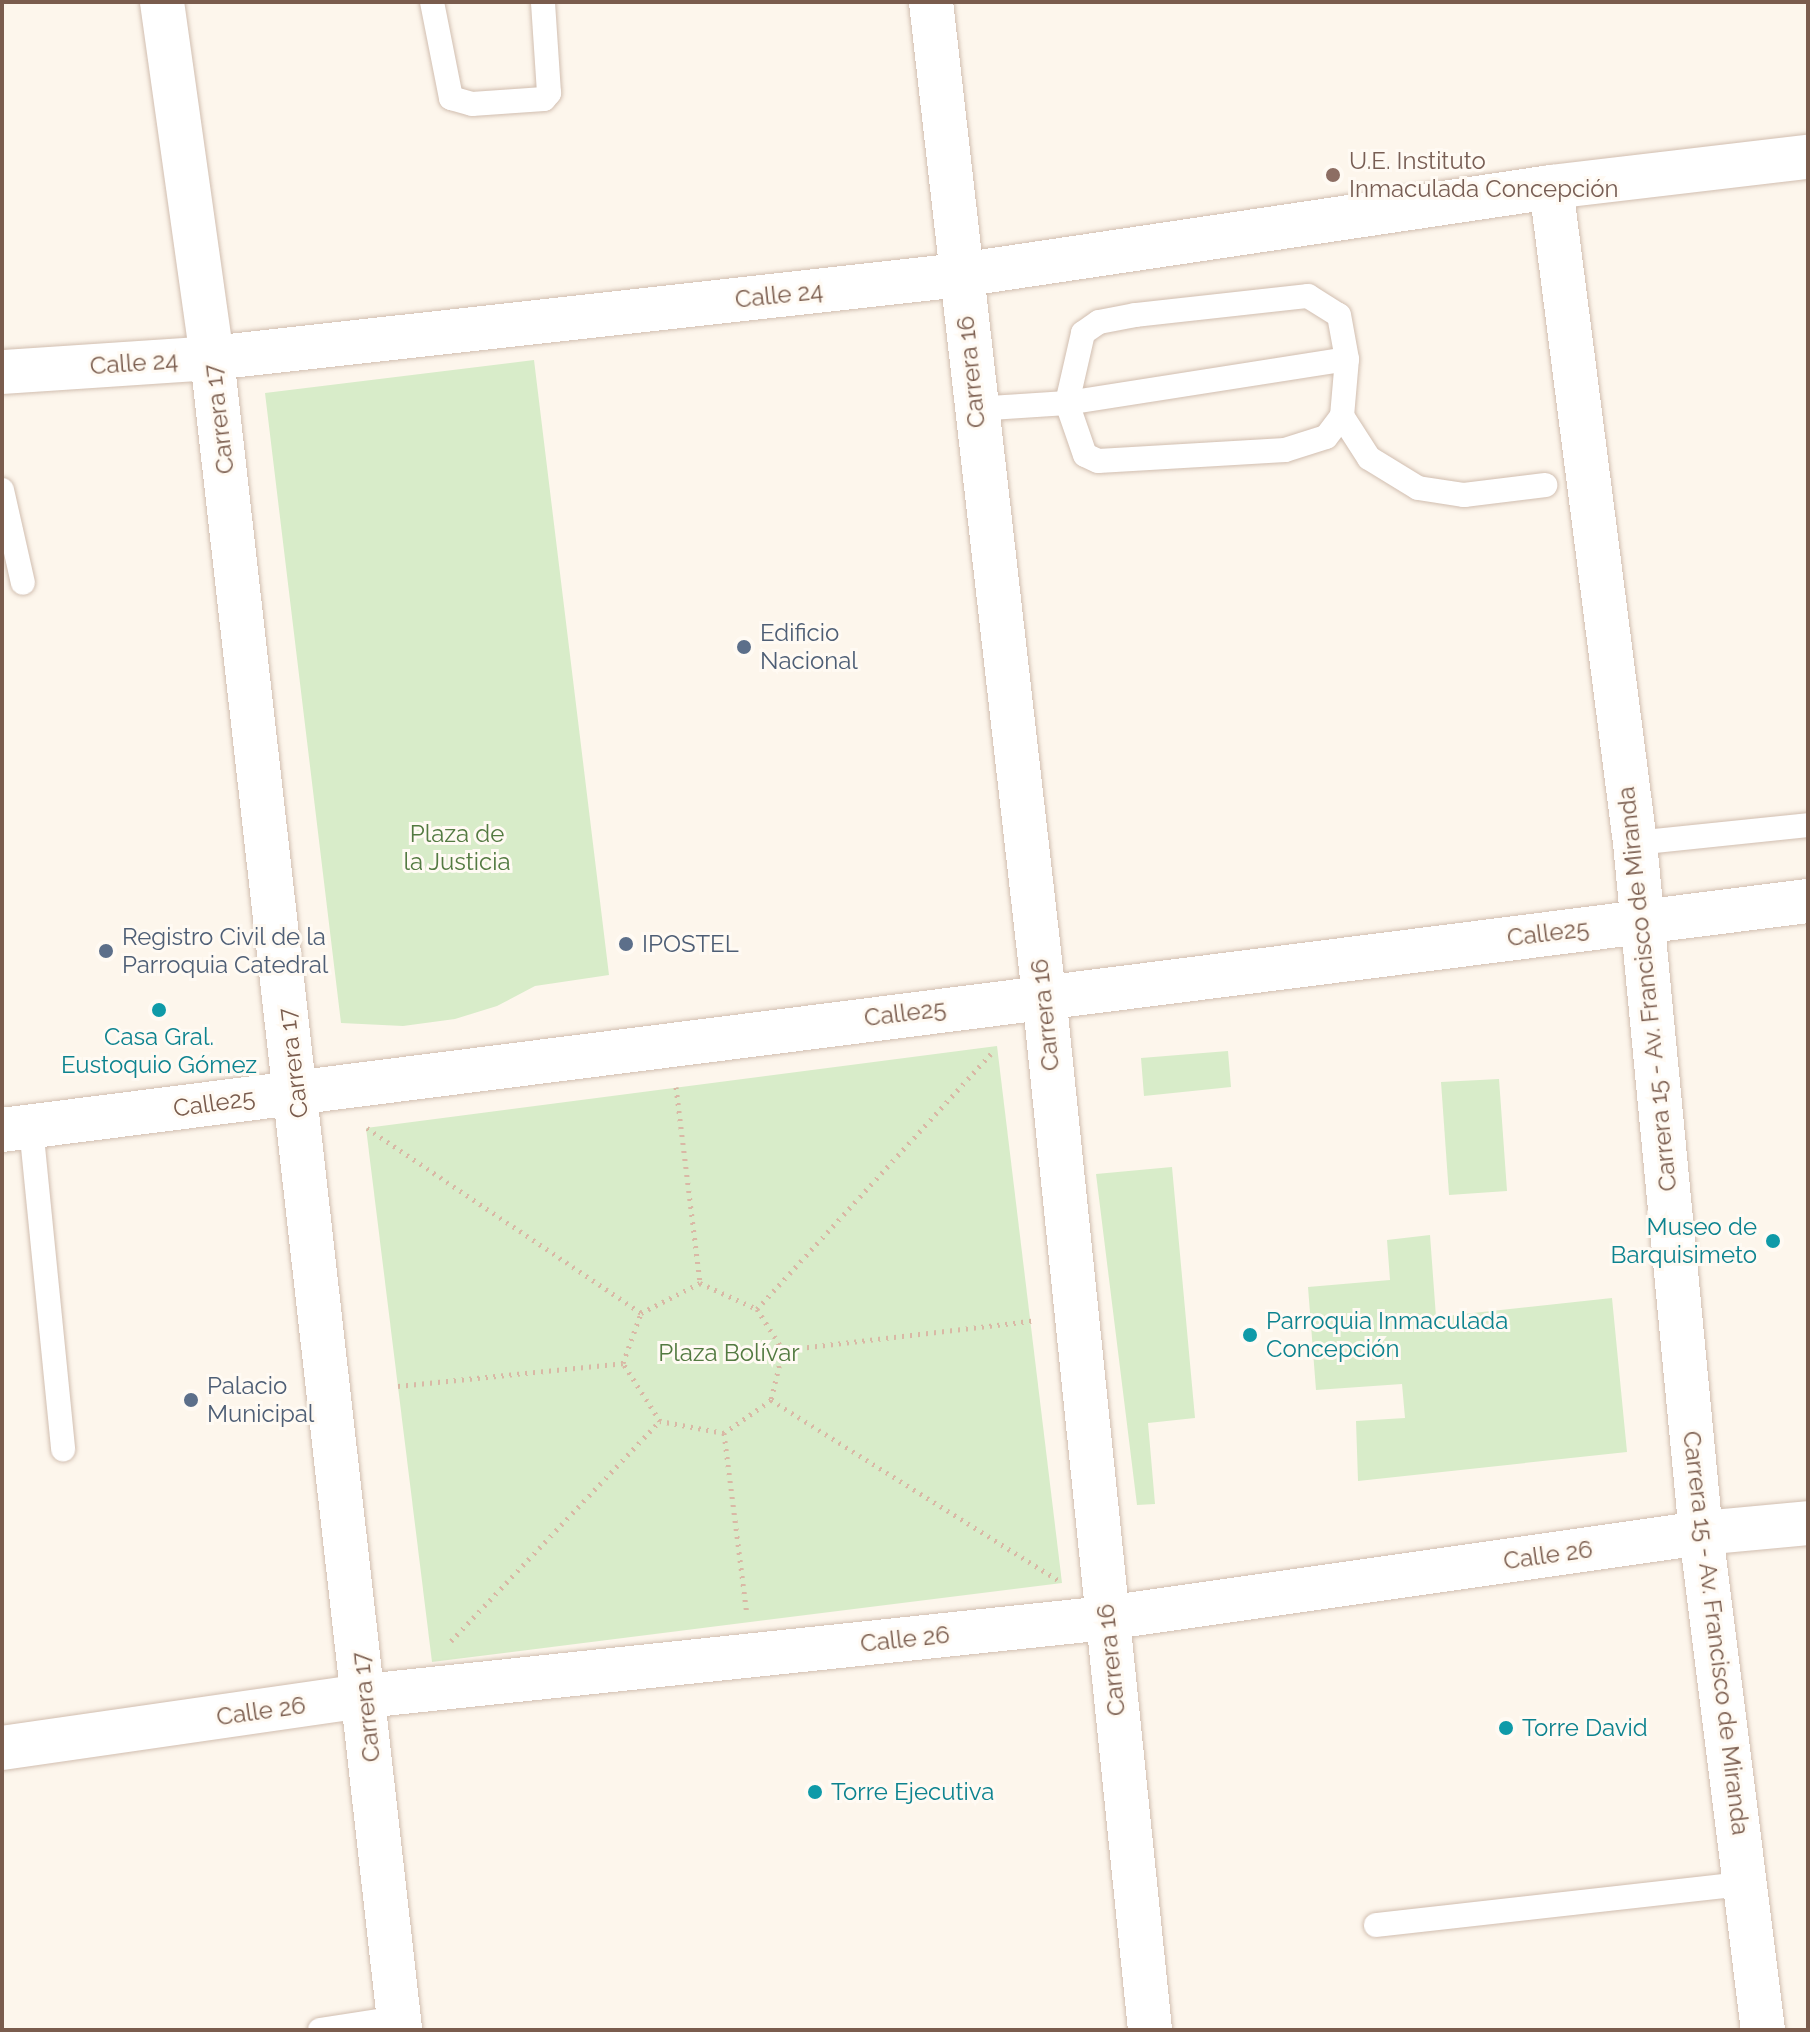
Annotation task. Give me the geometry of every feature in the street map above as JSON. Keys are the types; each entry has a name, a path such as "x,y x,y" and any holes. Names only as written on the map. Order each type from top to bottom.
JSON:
{"street":[{"name":"Carrera 17","path":"162,2 212,358 365,1696 399,2024"},
{"name":"Carrera 16","path":"931,2 1044,995 1150,2030"},
{"name":"Calle 24","path":"2,372 212,358 960,275 1551,187 1808,157"},
{"name":"Carrera 15 - Av. Francisco de Miranda","path":"1551,187 1635,843 1701,1533 1748,1883 1763,2030"},
{"name":"Calle25","path":"17,1129 1044,995 1808,901"},
{"name":"Calle 26","path":"2,1748 365,1696 1106,1618 1701,1533 1808,1523"}],"lane":[{"path":"432,2 451,98 472,104 544,99 549,93 543,2"},
{"path":"1308,296 1339,315 1347,359 1342,416 1326,437 1285,450 1098,461 1085,455 1067,403 1083,333 1099,322 1135,315 1308,296"},
{"path":"975,409 1067,403 1347,359"},
{"path":"1342,416 1369,458 1418,488 1464,495 1545,485"},
{"path":"2,490 23,583"},
{"path":"1635,843 1808,825"},
{"path":"17,1129 63,1449"},
{"path":"1376,1925 1748,1883"},
{"path":"320,2030 399,2024"}],"path":[{"path":"757,1309 997,1046"},
{"path":"676,1087 700,1283"},
{"path":"366,1128 641,1313"},
{"path":"623,1363 660,1421 724,1433 771,1400 783,1350 757,1309 700,1283"},
{"path":"623,1363 641,1313 700,1283"},
{"path":"783,1350 1031,1321"},
{"path":"398,1386 623,1363"},
{"path":"771,1400 1062,1583"},
{"path":"443,1651 660,1421"},
{"path":"724,1433 748,1622"}],"green space":[{"name":"Plaza de la Justicia","path":"534,360 609,975 535,986 497,1006 455,1019 403,1026 341,1023 265,393"},
{"name":"Plaza Bolívar","path":"997,1046 1062,1583 432,1662 366,1128"},
{"path":"1228,1051 1231,1087 1144,1096 1141,1058"},
{"path":"1499,1079 1507,1191 1449,1195 1441,1082"},
{"path":"1172,1167 1195,1418 1148,1423 1155,1504 1137,1505 1096,1174"},
{"path":"1430,1235 1436,1317 1612,1298 1627,1452 1358,1481 1356,1421 1405,1418 1402,1384 1316,1390 1308,1287 1390,1280 1387,1240"}],"place":[{"name":"U.E. Instituto Inmaculada Concepción","path":"1333,175"},
{"name":"Edificio Nacional","path":"744,647"},
{"name":"IPOSTEL","path":"626,944"},
{"name":"Registro Civil de la Parroquia Catedral","path":"106,951"},
{"name":"Casa Gral. Eustoquio Gómez","path":"159,1010"},
{"name":"Museo de Barquisimeto","path":"1773,1241"},
{"name":"Parroquia Inmaculada Concepción","path":"1250,1335"},
{"name":"Palacio Municipal","path":"191,1400"},
{"name":"Torre David","path":"1506,1728"},
{"name":"Torre Ejecutiva","path":"815,1792"}]}
